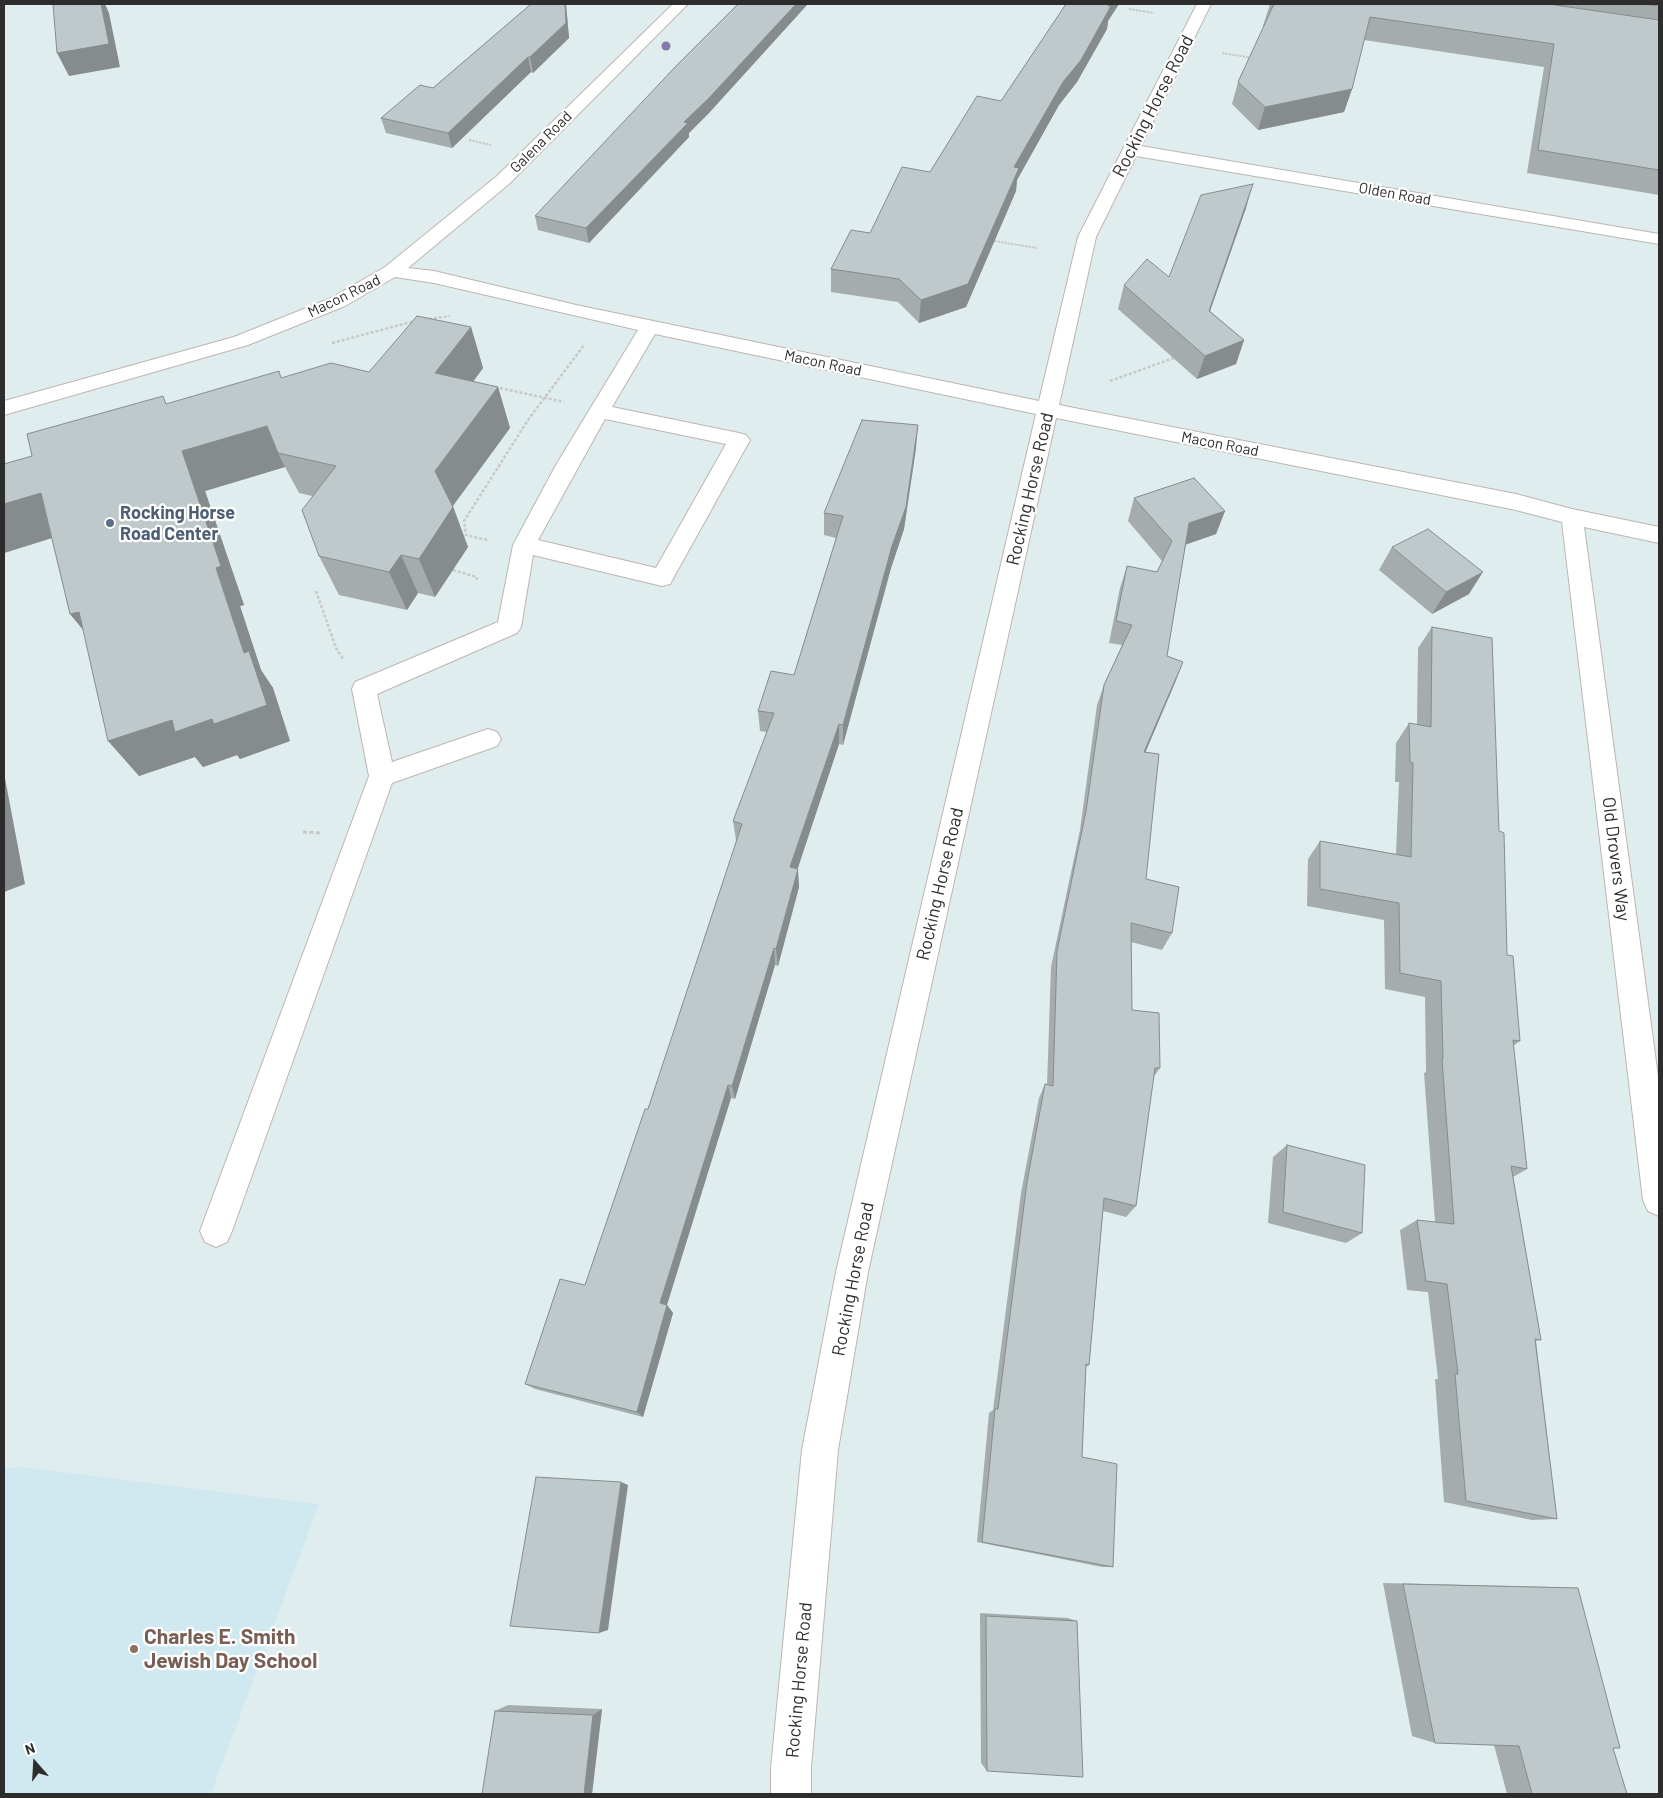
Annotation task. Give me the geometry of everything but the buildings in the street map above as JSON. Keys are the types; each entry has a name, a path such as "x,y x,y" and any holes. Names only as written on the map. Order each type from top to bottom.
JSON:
{"street":[{"name":"Galena Road","path":"392,271 503,180 681,4"},
{"name":"Rocking Horse Road","path":"791,1794 790,1768 820,1450 850,1281 1087,237 1204,4"},
{"name":"Olden Road","path":"1132,150 1659,238"},
{"name":"Macon Road","path":"4,408 241,340 338,302 392,271 434,277 650,326 1048,410 1507,500 1572,518 1659,535"},
{"path":"216,1231 382,776 364,689 509,627 524,545 567,465 650,326"},
{"path":"524,545 662,578 739,440 599,411"},
{"name":"Old Drovers Way","path":"1572,518 1659,1200"},
{"path":"382,776 488,739"}],"path":[{"path":"1129,9 1154,13"},
{"path":"1222,53 1253,58"},
{"path":"468,140 496,146"},
{"path":"994,241 1037,248"},
{"path":"427,320 454,315"},
{"path":"331,343 418,321"},
{"path":"491,542 466,535 464,521 545,398 586,342"},
{"path":"1110,381 1174,358"},
{"path":"490,386 545,398"},
{"path":"453,570 477,577 476,585"},
{"path":"316,591 336,648"}],"shaded area":[{"name":"Charles E. Smith Jewish Day School","path":"23,1467 319,1504 211,1794 4,1794 4,1468"}],"place":[{"name":"Rocking Horse Road Center","path":"110,523"},
{"name":"Charles E. Smith Jewish Day School","path":"134,1649"}]}
